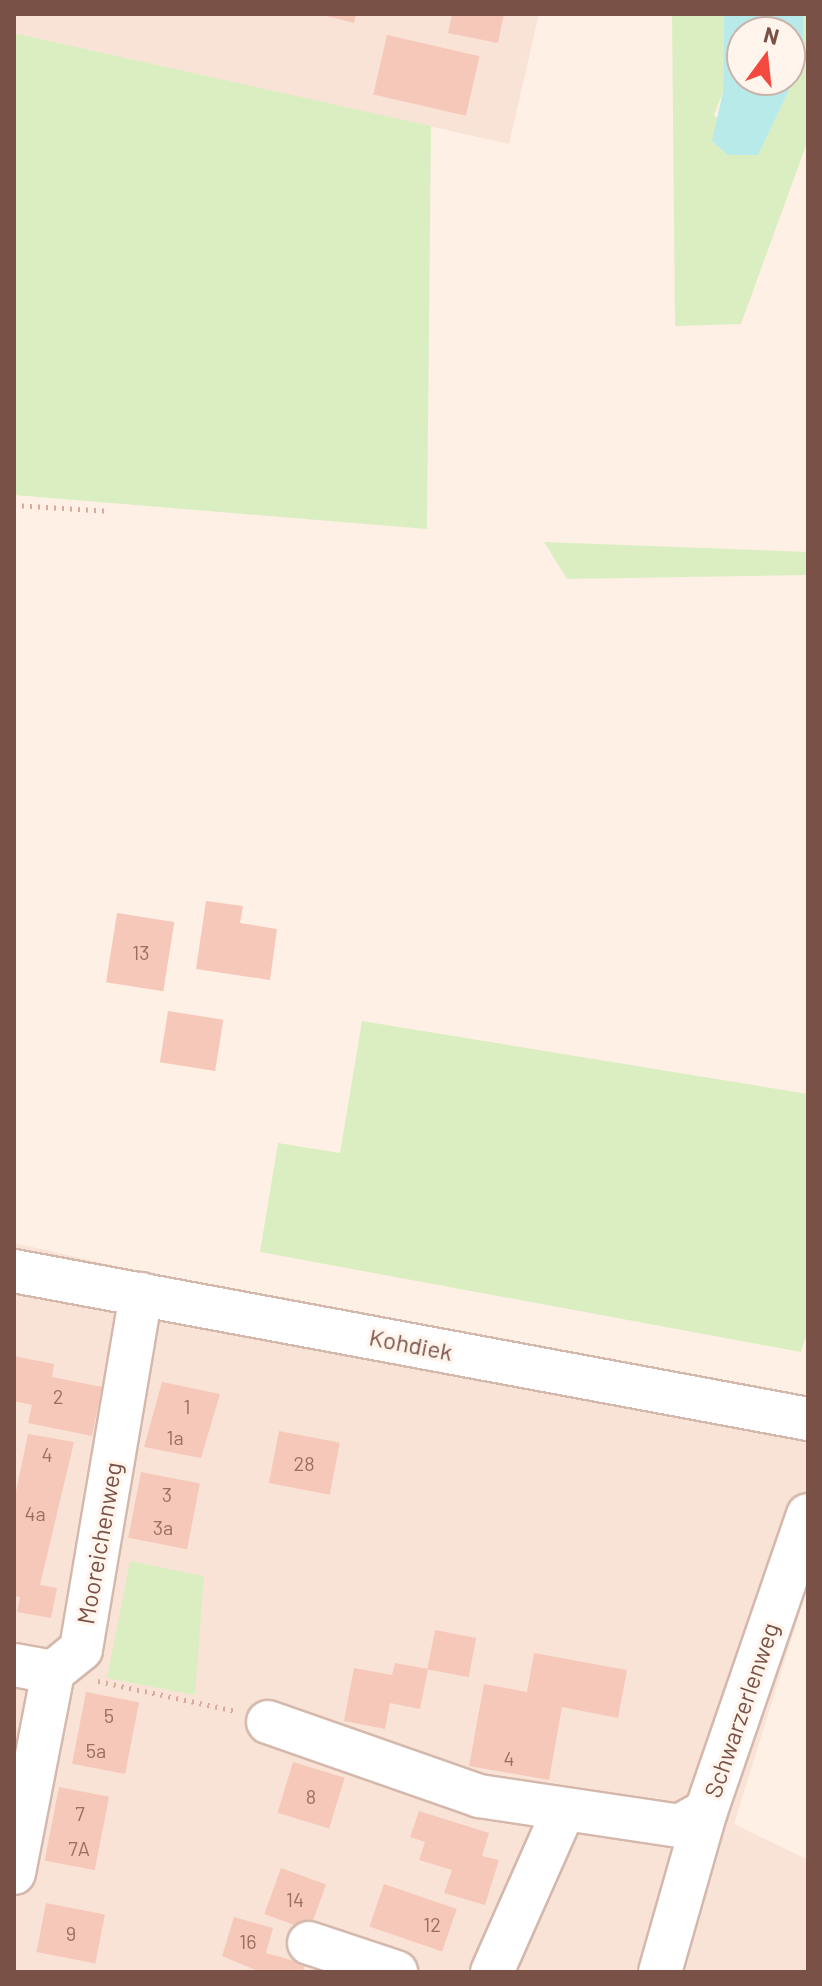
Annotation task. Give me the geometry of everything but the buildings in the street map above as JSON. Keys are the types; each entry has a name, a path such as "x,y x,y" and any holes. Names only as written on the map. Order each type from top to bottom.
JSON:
{"street":[{"name":"Kohdiek","path":"14,1271 808,1419"},
{"name":"Mooreichenweg","path":"34,1668 81,1649 141,1294"},
{"name":"Schwarzerlenweg","path":"268,1722 479,1796 563,1812 679,1826 706,1811 808,1515"},
{"path":"14,1873 34,1668"},
{"path":"660,1972 706,1811"},
{"path":"492,1972 563,1812"},
{"path":"309,1943 396,1972"}],"path":[{"path":"14,505 110,511"},
{"path":"34,1668 218,1705 268,1722"}],"shaded area":[{"path":"14,14 539,14 509,144 14,33"},
{"path":"14,1243 253,1297 808,1396 808,1586 734,1824 808,1860 808,1972 14,1972"}],"green space":[{"path":"672,14 724,14 723,92 714,115 758,155 786,96 806,96 806,16 803,14 808,14 808,140 741,324 675,326"},
{"path":"14,33 431,126 427,529 14,495"},
{"path":"544,542 808,552 808,575 567,579"},
{"path":"362,1021 808,1094 808,1329 801,1352 260,1252 278,1143 340,1153"},
{"path":"130,1561 204,1576 195,1695 107,1678"}],"water":[{"path":"724,14 803,14 726,16 726,96 786,96 758,155 728,155 712,141 723,92"}]}
